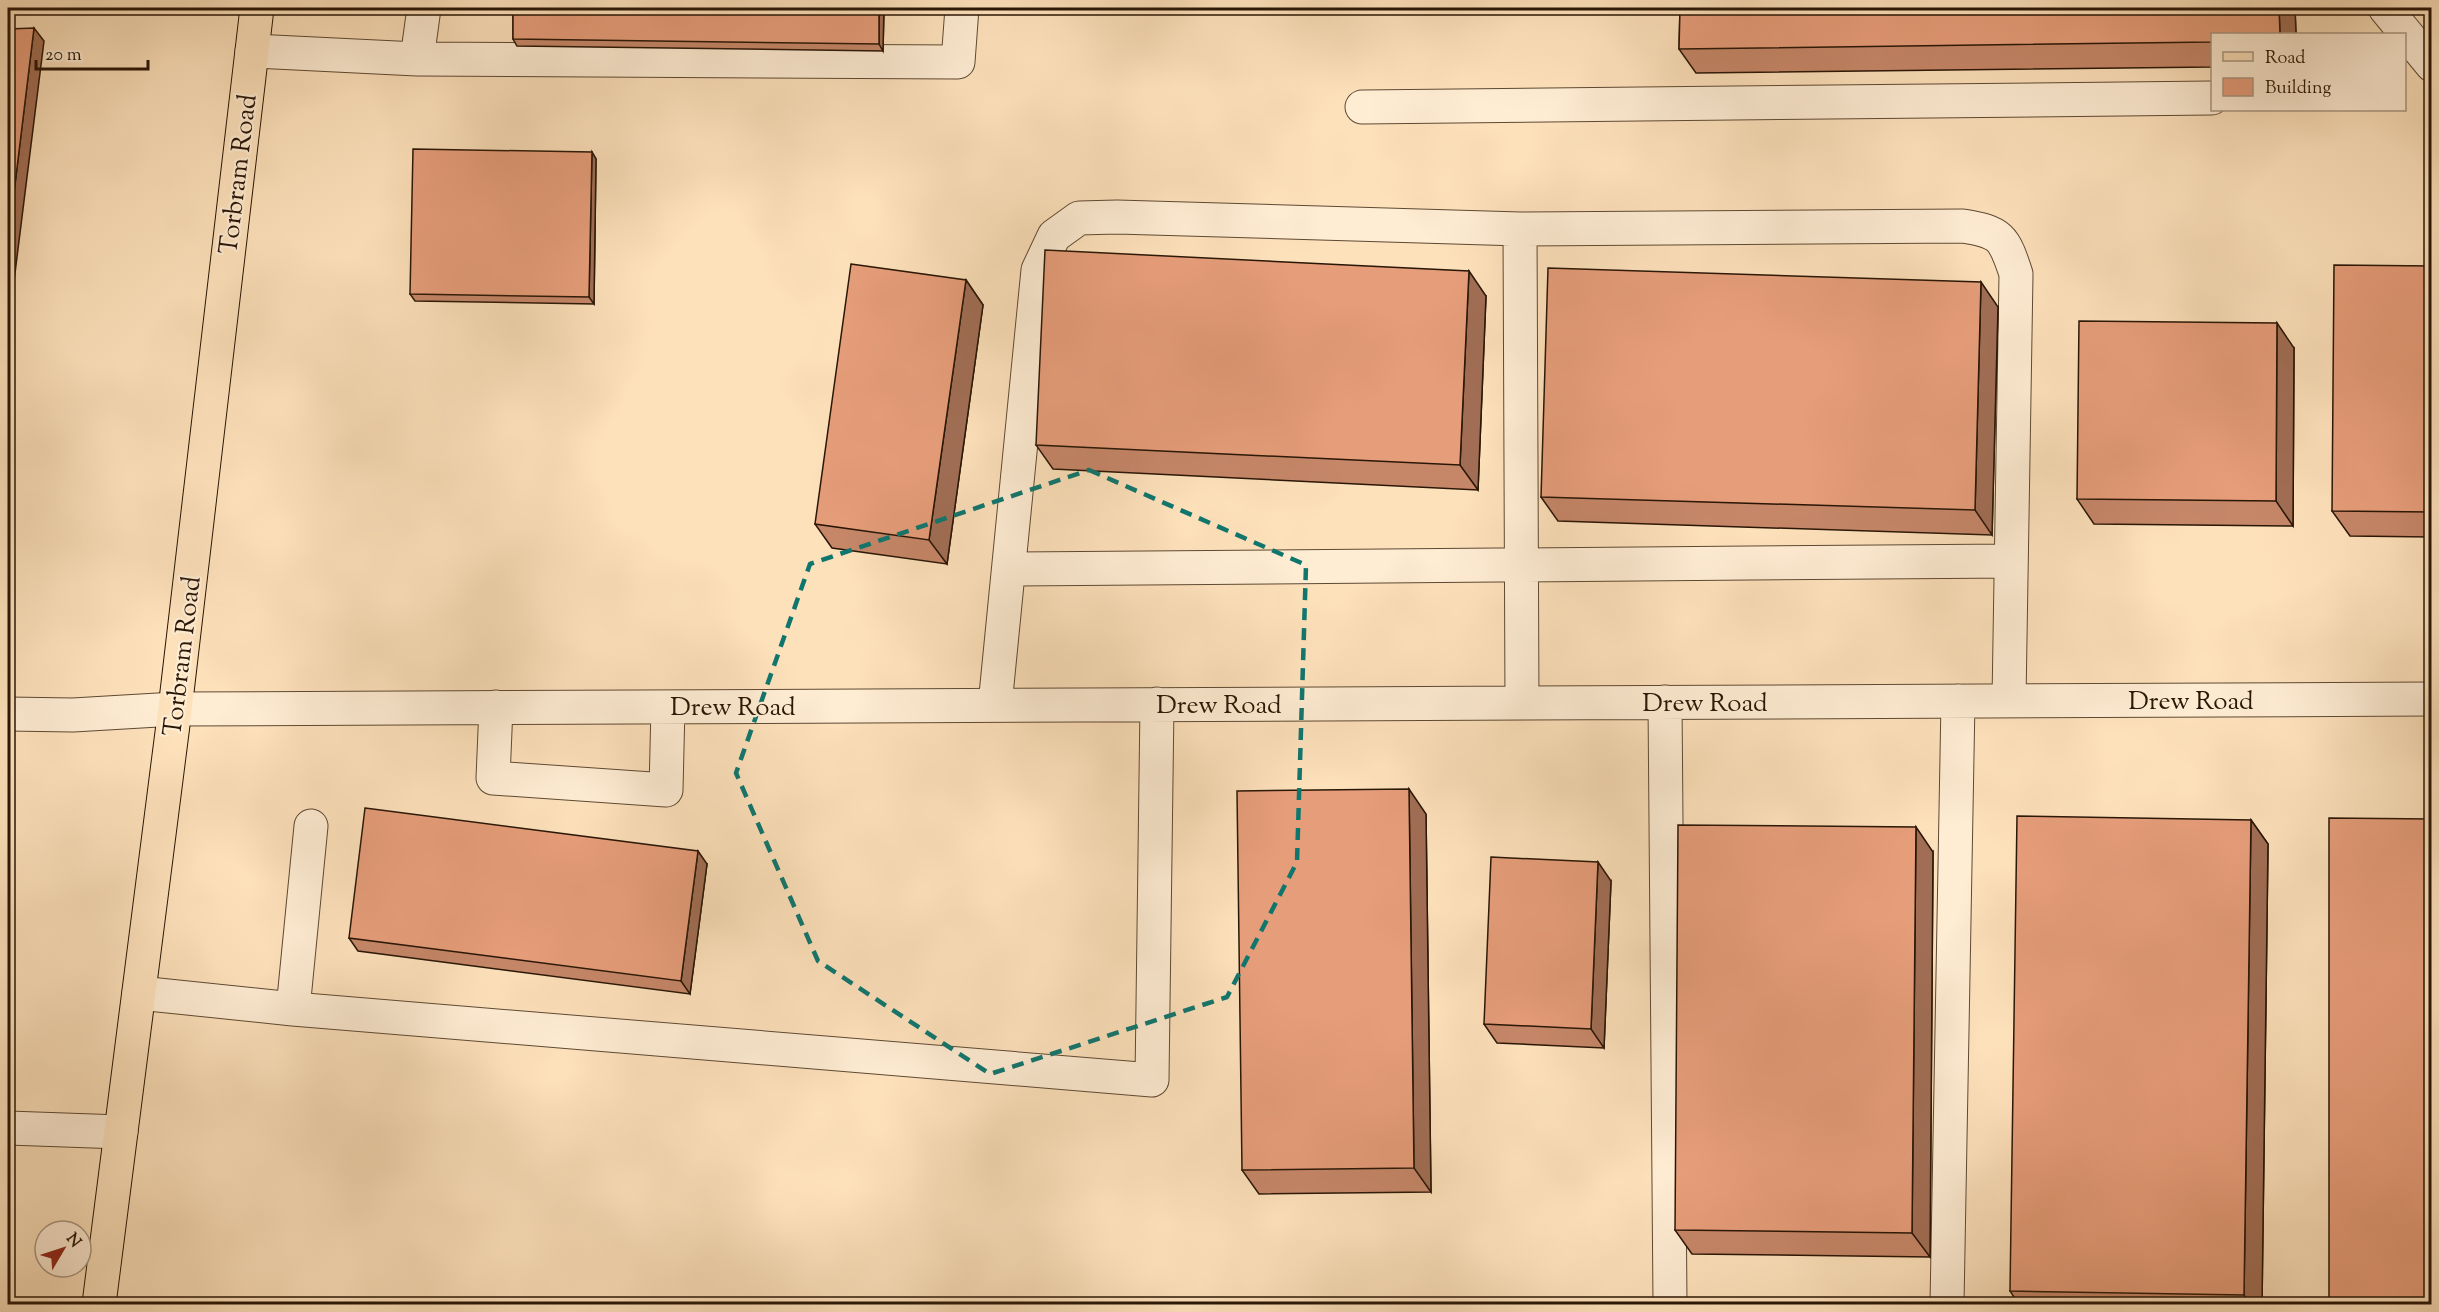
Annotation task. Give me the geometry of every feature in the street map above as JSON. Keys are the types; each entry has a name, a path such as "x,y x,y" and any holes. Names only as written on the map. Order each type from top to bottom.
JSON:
{"main road":[{"name":"Torbram Road","path":"99,1305 176,709 257,8"}],"street":[{"path":"417,59 424,8"},
{"path":"252,51 417,59 958,62 962,8"},
{"path":"2385,8 2406,33"},
{"path":"2406,33 2432,65 2406,72"},
{"path":"1362,107 2211,99"},
{"path":"995,705 1038,270 1054,236 1078,218 1117,217 1520,229 1963,226 1990,230 2008,247 2016,274 2009,700"},
{"path":"1520,229 1522,703"},
{"path":"1009,569 2011,561"},
{"name":"Drew Road","path":"8,714 73,715 176,709 496,707 2432,699"},
{"path":"1947,1305 1958,700"},
{"path":"1665,702 1670,1305"},
{"path":"139,993 293,1009 1152,1080 1157,704"},
{"path":"496,707 493,778 666,790 668,707"},
{"path":"293,1009 311,826"},
{"path":"8,1128 121,1132"}],"highlighted area":[{"path":"1089,470 1306,565 1297,862 1227,997 990,1074 818,961 736,773 810,564"}],"building":[{"path":"513,8 879,8 879,44 513,39"},
{"path":"1680,8 2279,8 2280,33 2211,33 2211,42 1679,49"},
{"path":"34,28 8,242 8,29"},
{"path":"413,149 592,152 589,297 410,294"},
{"path":"1045,250 1469,271 1460,465 1036,445"},
{"path":"851,264 966,280 929,540 815,524"},
{"path":"2334,265 2432,266 2432,512 2332,511"},
{"path":"1548,268 1981,282 1975,510 1541,497"},
{"path":"2079,321 2277,323 2276,501 2077,499"},
{"path":"1409,789 1414,1168 1242,1170 1237,791"},
{"path":"365,808 698,851 681,981 349,938"},
{"path":"2017,816 2251,820 2244,1295 2010,1291"},
{"path":"2329,818 2432,819 2432,1305 2329,1305"},
{"path":"1678,825 1916,827 1912,1233 1675,1230"},
{"path":"1491,857 1598,862 1591,1029 1484,1024"}]}
